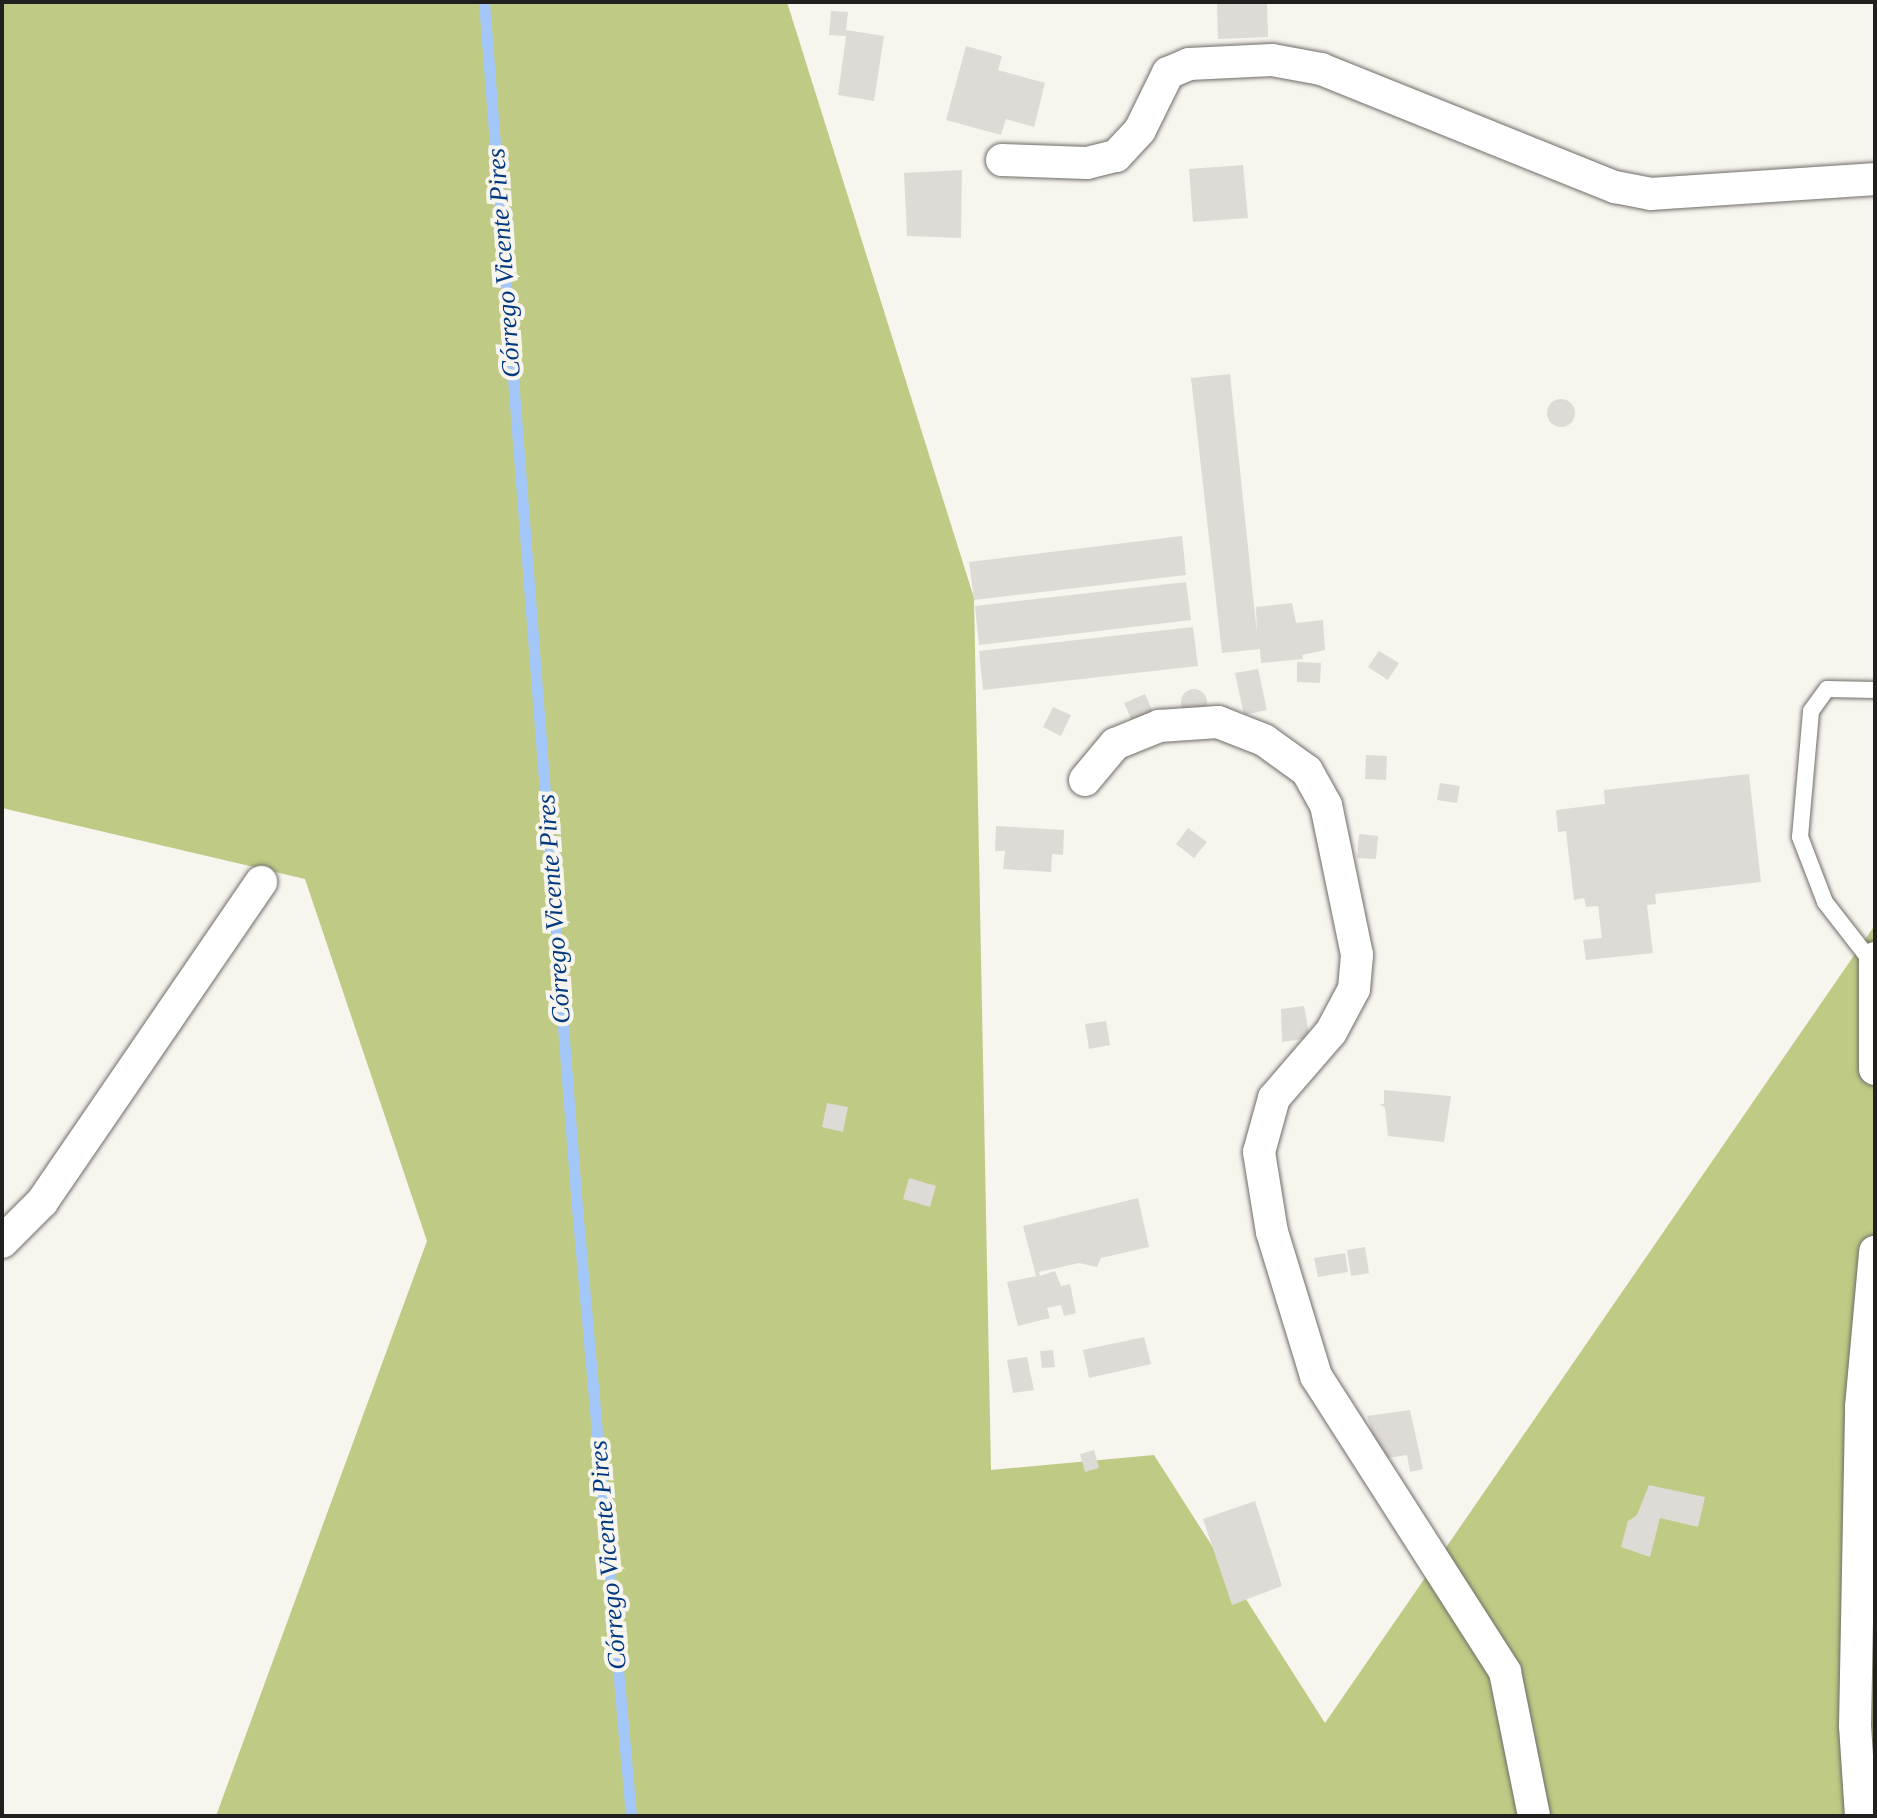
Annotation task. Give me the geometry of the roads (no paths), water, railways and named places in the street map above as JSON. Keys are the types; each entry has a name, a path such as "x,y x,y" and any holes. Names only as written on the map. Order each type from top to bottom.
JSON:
{"street":[{"path":"1002,160 1087,163 1116,156 1140,130 1168,73 1189,64 1272,60 1321,69 1615,187 1651,194 1875,179"},
{"path":"1085,780 1115,744 1159,726 1218,722 1264,740 1307,771 1326,805 1357,955 1354,989 1331,1032 1274,1098 1259,1152 1272,1232 1316,1376 1505,1672 1534,1816"},
{"path":"2,1242 42,1202 261,882"},
{"path":"1875,958 1875,1069"},
{"path":"1861,1816 1855,1726 1861,1423 1875,1252"}],"lane":[{"path":"1874,965 1825,902 1800,837 1811,711 1827,689 1875,690"}],"waterway":[{"name":"Córrego Vicente Pires","path":"484,2 577,1207 631,1816"}]}
